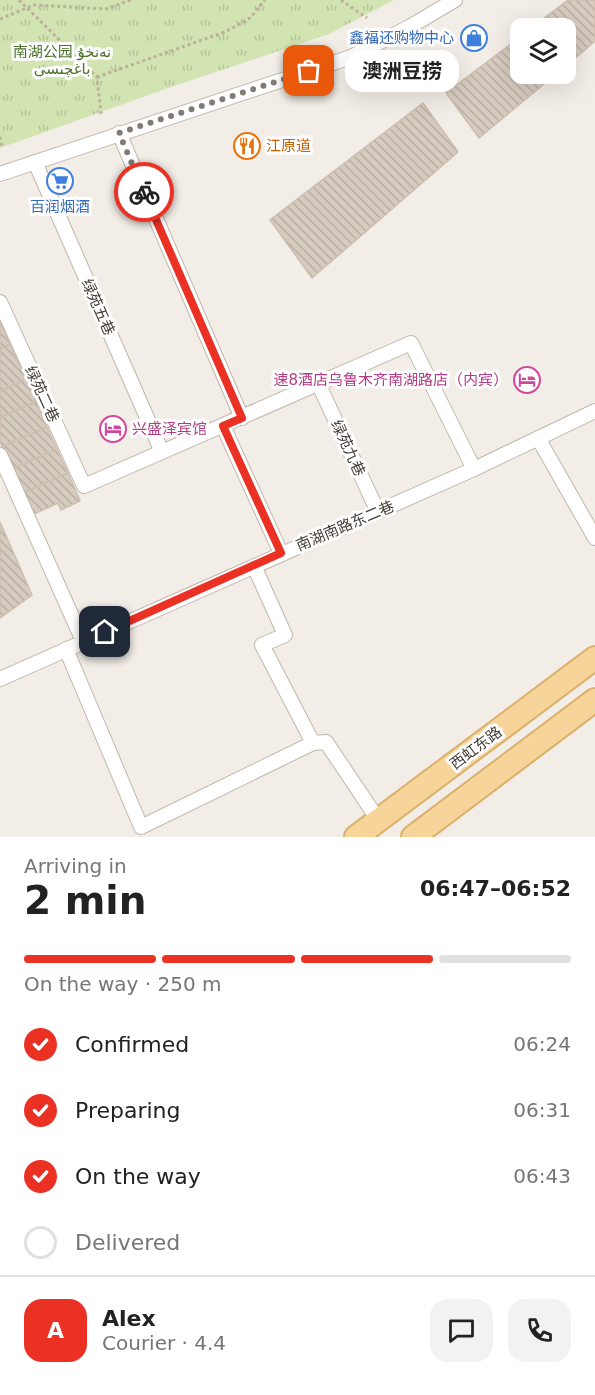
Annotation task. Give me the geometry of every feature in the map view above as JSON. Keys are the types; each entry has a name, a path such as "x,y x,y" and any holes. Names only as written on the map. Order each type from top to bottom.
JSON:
{"main road":[{"name":"西虹东路","path":"356,837 595,658"},
{"path":"413,837 595,700"}],"street":[{"path":"0,174 351,57 455,0"},
{"path":"119,133 242,418"},
{"name":"绿苑五巷","path":"35,162 162,452"},
{"name":"绿苑二巷","path":"0,302 84,486 162,452"},
{"path":"162,452 411,343 474,469"},
{"name":"绿苑九巷","path":"318,383 378,512"},
{"name":"南湖南路东二巷","path":"0,679 474,469 595,411"},
{"path":"223,426 281,553"},
{"path":"538,438 595,538"},
{"path":"0,455 83,641"},
{"path":"254,566 285,635 262,645 313,743"},
{"path":"66,649 141,827 313,743 326,742 379,821"}],"path":[{"path":"19,0 97,77 101,114"},
{"path":"0,19 34,5 106,9 131,0"},
{"path":"97,77 225,32 250,18 265,0"},
{"path":"341,0 367,18"},
{"path":"0,137 2,146"}],"green space":[{"name":"南湖公园 نەنخۇ باغچىسى","path":"0,0 394,0 329,34 0,148"}],"building":[{"path":"568,0 595,0 595,41 576,57 576,18 544,18"},
{"path":"510,45 510,84 544,84 479,138 446,93"},
{"path":"423,103 458,152 312,278 270,220"},
{"path":"0,321 10,344 0,349"},
{"path":"10,344 26,379 0,391 0,349"},
{"path":"26,379 36,402 0,417 0,391"},
{"path":"36,402 47,427 2,447 0,417"},
{"path":"47,427 57,449 12,469 2,447"},
{"path":"57,449 68,473 23,493 12,469"},
{"path":"68,473 80,501 61,510 58,503 32,515 23,493"},
{"path":"0,522 32,595 0,618"}],"way so far":[{"path":"144,192 119,133 309,71"}],"place":[{"name":"鑫福还购物中心","path":"474,38"},
{"name":"澳洲豆捞","path":"309,71"},
{"name":"江原道","path":"247,146"},
{"name":"百润烟酒","path":"60,181"},
{"name":"速8酒店乌鲁木齐南湖路店（内宾）","path":"527,380"},
{"name":"兴盛泽宾馆","path":"113,429"}],"route":[{"path":"105,632 281,553 223,426 242,418 144,192"}]}
